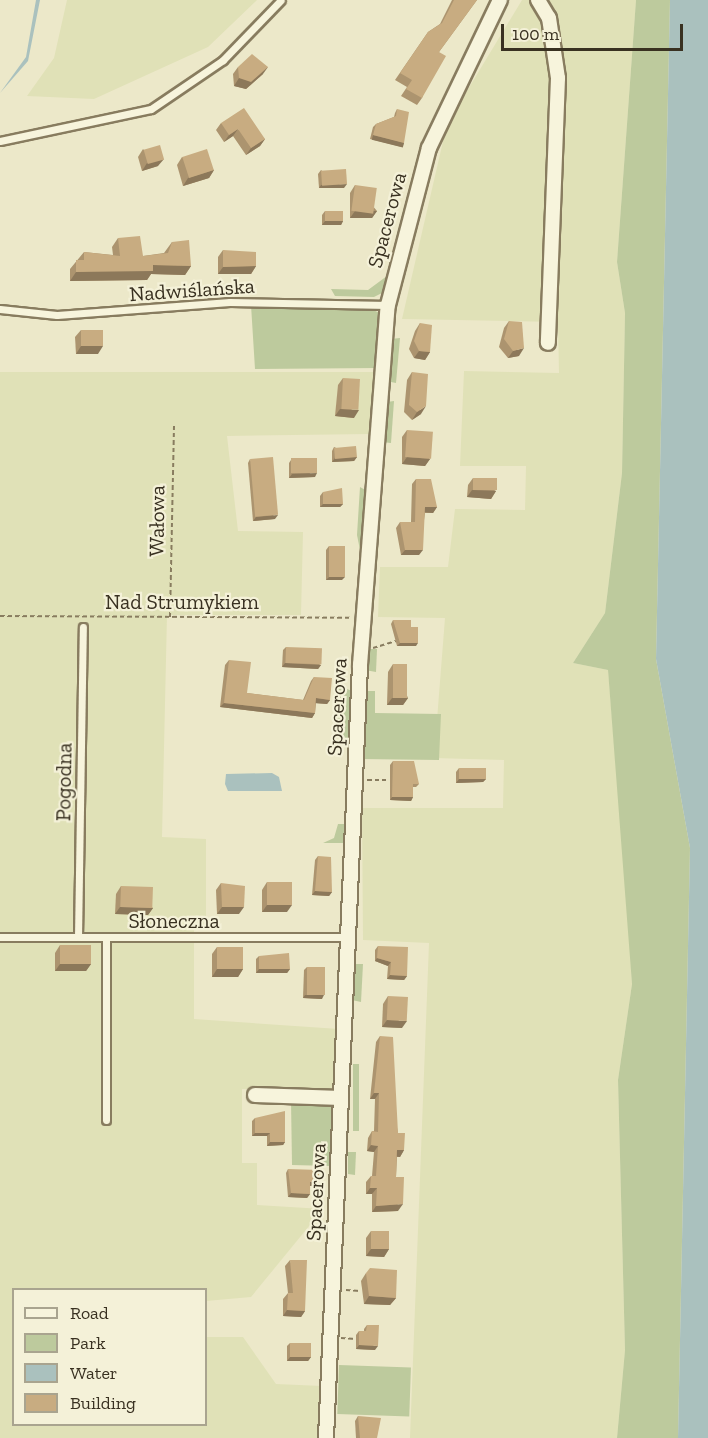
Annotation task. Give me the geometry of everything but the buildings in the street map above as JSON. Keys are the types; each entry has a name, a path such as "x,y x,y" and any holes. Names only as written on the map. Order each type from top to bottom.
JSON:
{"street":[{"name":"Spacerowa","path":"326,1438 363,618 388,305 429,148 500,0"},
{"path":"538,0 549,18 558,78 548,343"},
{"path":"255,1095 341,1098"}],"lane":[{"path":"0,141 151,109 223,60 281,0"},
{"name":"Nadwiślańska","path":"0,309 57,315 230,302 388,305"},
{"name":"Pogodna","path":"78,937 83,627"},
{"name":"Słoneczna","path":"0,937 348,937"},
{"path":"106,937 106,1120"}],"path":[{"name":"Wałowa","path":"170,617 174,426"},
{"name":"Nad Strumykiem","path":"0,616 363,618"},
{"path":"362,647 386,647 397,640"},
{"path":"355,780 387,780"},
{"path":"340,1290 360,1291"},
{"path":"339,1338 356,1339"}],"green space":[{"path":"67,0 257,0 208,47 94,99 27,96 54,58"},
{"path":"522,0 636,0 617,262 625,313 622,473 605,613 573,663 608,670 627,897 632,984 618,1080 625,1350 617,1438 410,1438 429,943 363,940 362,808 503,808 504,760 434,758 445,618 378,617 380,567 448,567 455,509 525,510 526,466 460,466 464,371 559,373 558,322 402,319 447,124"},
{"path":"636,0 670,0 656,659 690,848 678,1438 617,1438 625,1350 618,1080 632,984 608,670 573,663 605,613 622,473 625,313 617,262"},
{"path":"387,276 386,291 374,297 335,296 331,289 368,290"},
{"path":"251,305 366,307 380,313 379,368 255,369"},
{"path":"400,338 396,383 391,382 391,339"},
{"path":"0,372 374,372 370,434 227,436 238,531 303,532 301,615 167,615 162,837 206,839 206,926 194,927 194,1019 339,1029 336,1090 242,1089 242,1163 257,1163 257,1205 323,1209 251,1297 207,1301 207,1288 12,1288 12,1426 207,1426 207,1337 243,1337 276,1384 322,1386 318,1438 0,1438"},
{"path":"394,401 391,443 382,442 387,402"},
{"path":"360,487 367,491 360,550 357,535"},
{"path":"367,649 377,649 376,672 365,670"},
{"path":"337,685 352,691 349,743 334,725"},
{"path":"364,691 375,691 375,713 441,714 439,760 360,759"},
{"path":"338,824 346,824 345,843 323,843 334,838"},
{"path":"353,964 363,964 361,1002 352,1000"},
{"path":"353,1064 359,1064 359,1131 353,1131"},
{"path":"291,1101 334,1107 331,1166 292,1165"},
{"path":"348,1152 356,1152 355,1175 348,1174"},
{"path":"339,1365 411,1368 409,1416 337,1414"}],"water":[{"path":"36,0 40,0 28,61 0,93 26,57"},
{"path":"670,0 708,0 708,1438 678,1438 690,848 656,659"},
{"path":"272,773 279,777 282,791 228,791 225,784 226,774"}]}
